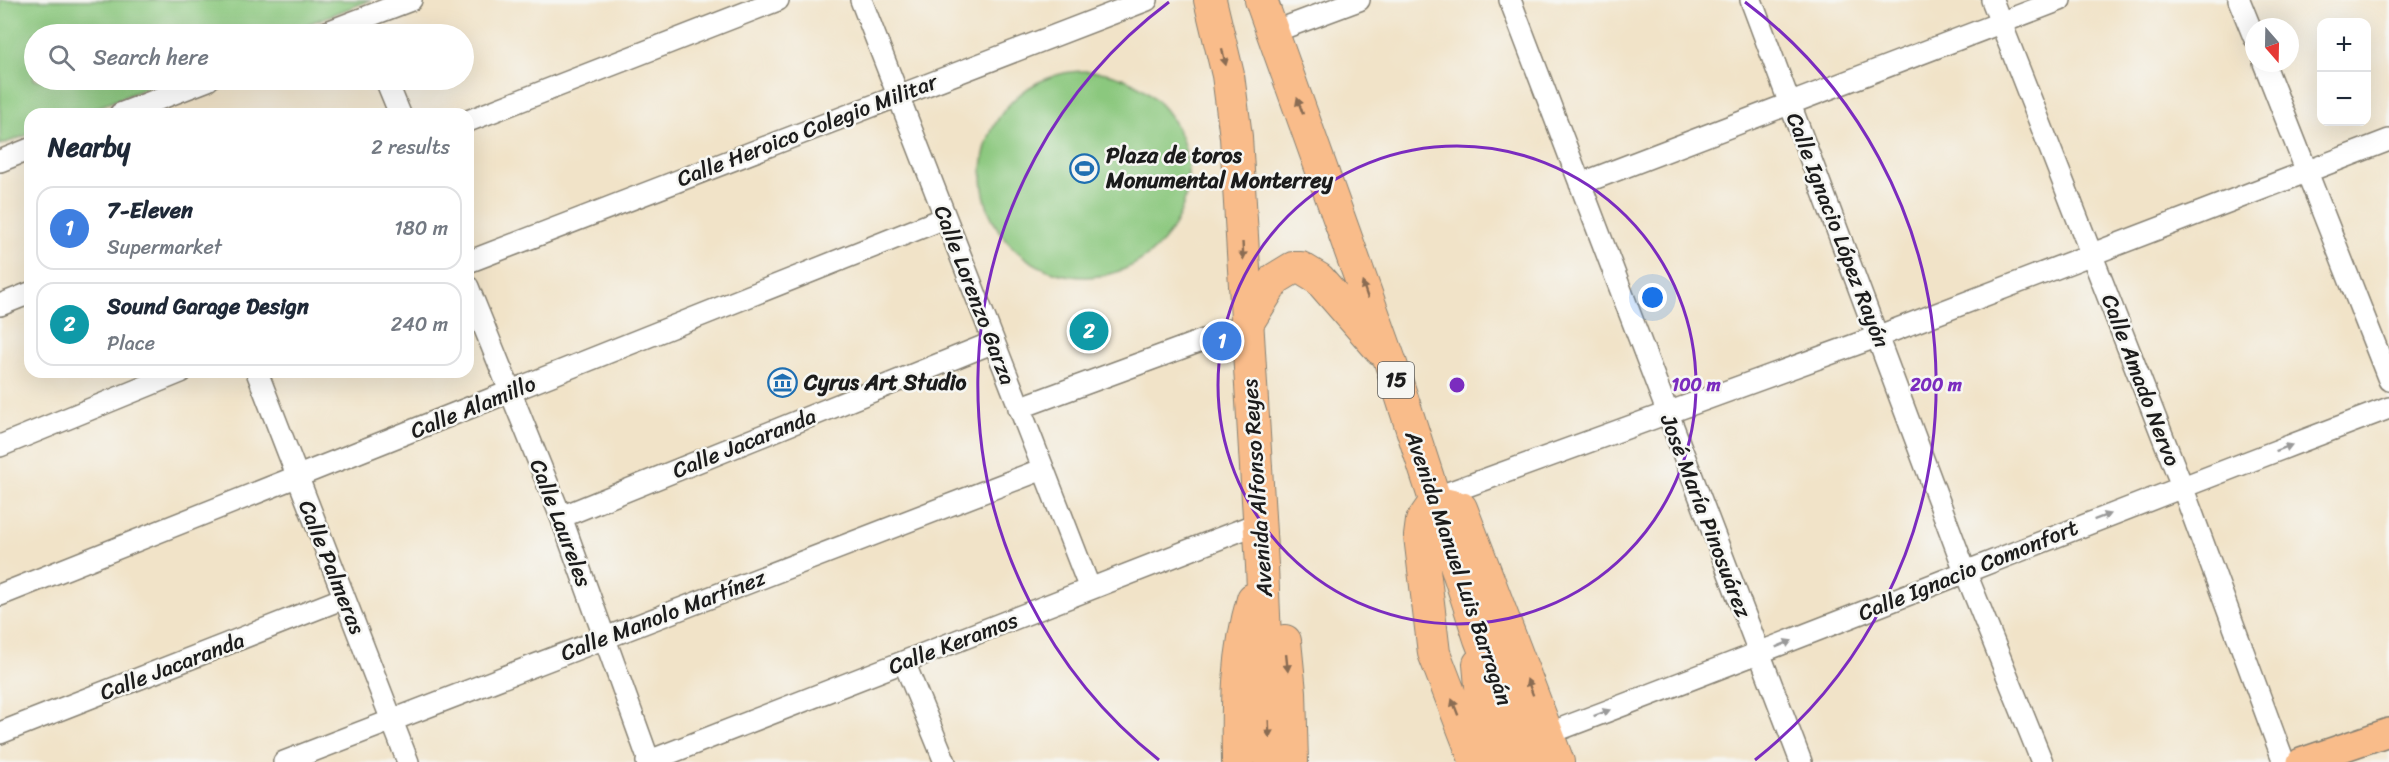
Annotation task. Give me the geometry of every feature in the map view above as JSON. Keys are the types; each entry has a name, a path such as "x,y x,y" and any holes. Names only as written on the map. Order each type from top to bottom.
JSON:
{"highway":[{"name":"Avenida Alfonso Reyes","path":"1210,0 1228,75 1236,137 1262,566 1270,762"},
{"name":"Avenida Manuel Luis Barragán","path":"1261,0 1390,362 1480,639 1528,762"},
{"path":"1247,324 1275,279 1293,268 1301,268 1319,279 1390,362"},
{"path":"1476,762 1434,653 1420,536 1422,521 1434,500 1461,508 1552,748"},
{"path":"1238,762 1237,692 1240,659 1249,612 1262,566"},
{"path":"1262,566 1276,602 1287,654 1292,762"},
{"path":"1480,639 1480,693 1501,762"}],"main road":[{"path":"2301,762 2389,732"}],"street":[{"path":"369,24 411,0"},
{"path":"474,119 778,0"},
{"name":"Calle Lorenzo Garza","path":"861,0 1090,589"},
{"name":"Calle Heroico Colegio Militar","path":"474,260 897,94 1147,0"},
{"path":"1273,32 1359,0"},
{"name":"José María Pinosuárez","path":"1510,0 1801,762"},
{"name":"Calle Ignacio López Rayón","path":"1751,0 1879,336 1965,571 2042,762"},
{"name":"Calle Amado Nervo","path":"1992,0 2182,486 2284,762"},
{"path":"1580,184 2060,0"},
{"path":"2239,0 2246,18"},
{"path":"2268,72 2389,380"},
{"path":"147,108 186,90"},
{"path":"390,90 398,108"},
{"path":"1434,500 2093,256 2389,140"},
{"path":"0,161 24,151"},
{"name":"Calle Alamillo","path":"0,595 945,218"},
{"path":"0,305 24,295"},
{"name":"Calle Laureles","path":"474,302 561,517 648,762"},
{"path":"1019,408 1247,324"},
{"name":"Calle Jacaranda","path":"561,517 994,342"},
{"path":"0,446 166,378"},
{"name":"Calle Palmeras","path":"259,378 408,762"},
{"name":"Calle Ignacio Comonfort","path":"1552,748 1759,654 2182,486 2389,408"},
{"name":"Calle Manolo Martínez","path":"284,762 1043,469"},
{"name":"Calle Keramos","path":"648,762 1259,523"},
{"name":"Calle Jacaranda","path":"0,733 344,598"},
{"path":"904,662 945,762"}],"green space":[{"path":"0,0 371,0 308,24 24,24 24,90 142,90 96,108 24,108 24,136 0,145"},
{"name":"Plaza de toros Monumental Monterrey","path":"1085,71 1105,73 1124,79 1142,88 1158,101 1171,117 1180,135 1186,154 1188,174 1186,194 1180,213 1171,231 1158,247 1142,260 1124,269 1105,275 1085,277 1065,275 1046,269 1028,260 1012,247 999,231 990,213 984,194 982,174 984,154 990,135 999,117 1012,101 1028,88 1046,79 1065,73"}],"place":[{"name":"Plaza de toros Monumental Monterrey","path":"1085,168"},
{"name":"Sound Garage Design","path":"1089,331"},
{"name":"7-Eleven","path":"1222,341"},
{"name":"Cyrus Art Studio","path":"783,382"}]}
